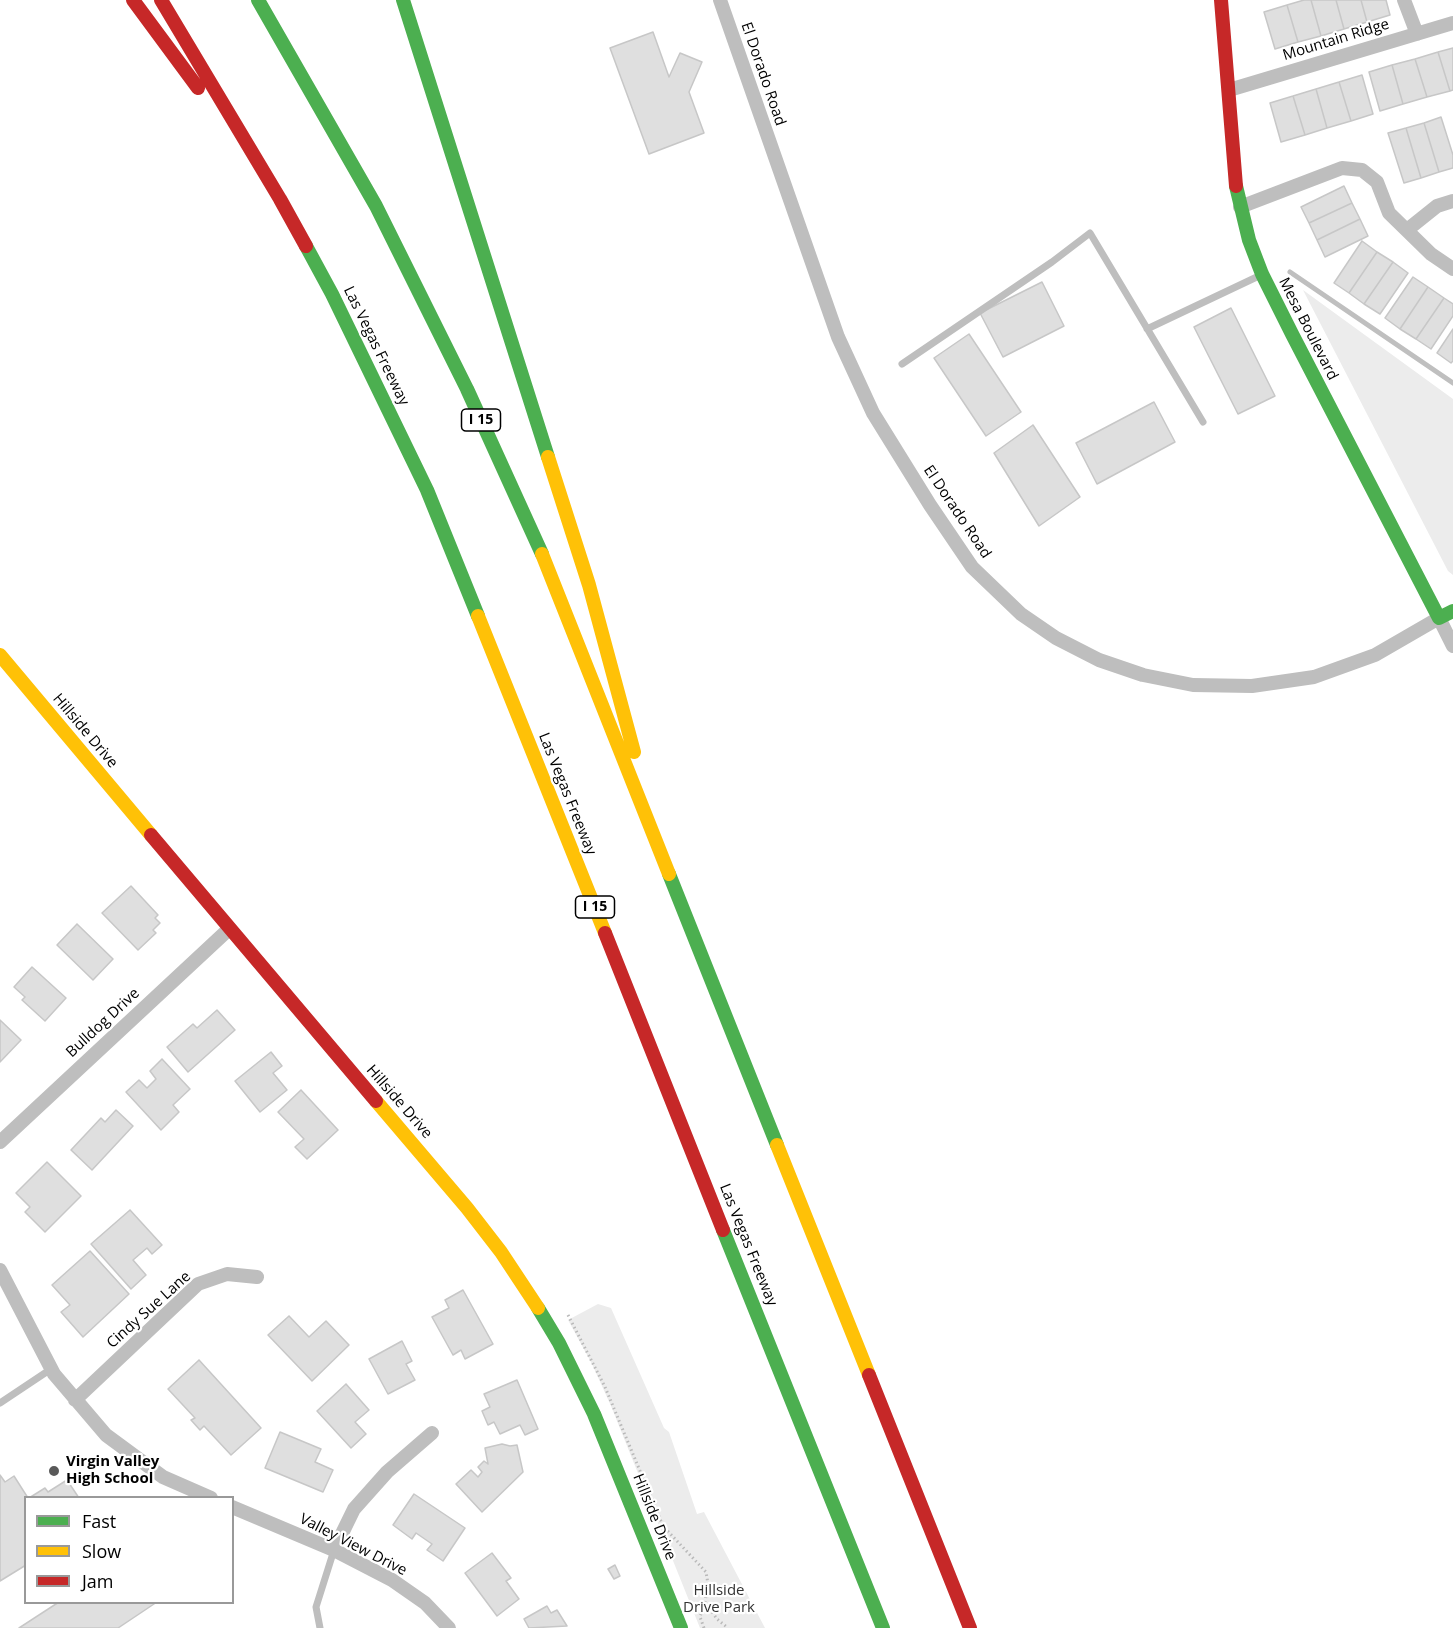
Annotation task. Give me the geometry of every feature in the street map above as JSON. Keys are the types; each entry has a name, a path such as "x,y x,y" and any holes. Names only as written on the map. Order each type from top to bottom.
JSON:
{"main road":[{"path":"133,0 280,199"},
{"name":"Las Vegas Freeway","path":"161,0 280,199 332,294 427,490 883,1628"},
{"name":"I 15","path":"258,0 376,206 467,389 537,543 970,1628"},
{"path":"403,0 589,585 663,859"},
{"name":"Mesa Boulevard","path":"1221,0 1240,207 1249,240 1262,274 1439,618"},
{"path":"1439,618 1453,611"},
{"name":"Hillside Drive","path":"0,655 229,929 467,1208 532,1298 559,1343 594,1414 681,1628"}],"street":[{"name":"El Dorado Road","path":"720,0 838,337 873,413 930,505 972,567 1021,614 1056,638 1099,660 1132,671 1193,686 1252,686 1314,677 1375,655 1439,618"},
{"path":"1404,0 1417,33"},
{"name":"Mountain Ridge","path":"1228,90 1453,23"},
{"path":"1240,207 1342,168 1362,170 1377,182 1389,213 1431,254 1453,269"},
{"path":"1407,230 1437,206 1453,201"},
{"name":"Mesa Boulevard","path":"1439,618 1453,646"},
{"name":"Bulldog Drive","path":"0,1142 229,929"},
{"path":"0,1270 51,1369 106,1435 163,1477 209,1496"},
{"name":"Cindy Sue Lane","path":"75,1400 198,1284 227,1274 257,1277"},
{"path":"334,1550 354,1509 387,1472 432,1433"},
{"name":"Valley View Drive","path":"234,1508 334,1550 392,1580 425,1604 449,1628"}],"lane":[{"path":"902,364 1052,262 1090,233 1203,422"},
{"path":"1147,329 1262,274"},
{"path":"0,1402 51,1369"},
{"path":"320,1628 316,1607 334,1550"}],"path":[{"path":"568,1315 605,1387 663,1527 706,1572 708,1584 700,1617 704,1628"},
{"path":"705,1602 717,1619 728,1628"}],"green space":[{"path":"1303,290 1453,399 1453,575 1448,571"},
{"name":"Hillside Drive Park","path":"598,1304 611,1308 664,1428 669,1432 697,1514 704,1512 765,1628 700,1628 611,1406 568,1320"}],"building":[{"path":"1311,0 1321,36 1298,42 1287,5"},
{"path":"1311,0 1336,0 1344,29 1321,36"},
{"path":"1336,0 1361,0 1367,22 1344,29"},
{"path":"1361,0 1386,0 1390,15 1367,22"},
{"path":"1287,5 1298,42 1275,49 1264,12"},
{"path":"653,32 669,77 680,53 702,62 689,92 704,133 649,154 610,48"},
{"path":"1453,48 1453,90 1450,91 1438,52"},
{"path":"1438,52 1450,91 1427,97 1415,59"},
{"path":"1415,59 1427,97 1403,104 1392,65"},
{"path":"1392,65 1403,104 1380,111 1369,72"},
{"path":"1362,75 1373,114 1351,121 1339,82"},
{"path":"1339,82 1351,121 1327,128 1316,89"},
{"path":"1316,89 1327,128 1305,135 1293,96"},
{"path":"1293,96 1305,135 1281,142 1270,103"},
{"path":"1441,117 1453,155 1453,168 1439,172 1424,123"},
{"path":"1424,123 1439,172 1421,178 1406,128"},
{"path":"1406,128 1421,178 1404,183 1388,133"},
{"path":"1344,186 1352,203 1309,223 1301,207"},
{"path":"1352,203 1360,219 1317,240 1309,223"},
{"path":"1360,219 1368,236 1325,257 1317,240"},
{"path":"1362,241 1377,252 1349,293 1334,283"},
{"path":"1377,252 1393,262 1364,304 1349,293"},
{"path":"1393,262 1408,273 1380,314 1364,304"},
{"path":"1413,277 1428,287 1400,329 1385,318"},
{"path":"1042,282 1064,326 1003,357 980,313"},
{"path":"1428,287 1444,298 1416,339 1400,329"},
{"path":"1444,298 1453,304 1453,316 1431,349 1416,339"},
{"path":"1231,308 1275,396 1238,414 1194,327"},
{"path":"1453,329 1453,361 1451,363 1437,353"},
{"path":"969,334 1021,412 986,436 934,358"},
{"path":"1154,402 1175,442 1097,484 1076,443"},
{"path":"1033,425 1080,497 1039,526 994,453"},
{"path":"131,886 158,915 155,918 160,923 153,930 156,933 138,950 102,913"},
{"path":"77,924 113,959 93,980 57,945"},
{"path":"32,967 66,998 45,1021 22,1000 25,997 14,987"},
{"path":"217,1010 235,1030 188,1072 167,1047 193,1024 197,1028"},
{"path":"0,1020 21,1040 0,1062"},
{"path":"271,1052 282,1066 273,1073 287,1090 260,1112 235,1081"},
{"path":"162,1059 190,1089 173,1105 179,1112 161,1130 126,1092 139,1080 147,1088 156,1079 150,1071"},
{"path":"301,1090 338,1130 307,1159 295,1147 304,1139 278,1112"},
{"path":"116,1110 133,1126 92,1170 71,1150 101,1118 105,1122"},
{"path":"47,1162 81,1196 45,1232 25,1212 30,1207 16,1193"},
{"path":"130,1210 162,1245 152,1254 147,1248 133,1260 146,1275 131,1289 91,1244"},
{"path":"90,1251 129,1294 83,1337 61,1312 70,1305 52,1285"},
{"path":"463,1290 493,1344 465,1359 461,1350 453,1355 432,1317 449,1308 445,1300"},
{"path":"289,1316 309,1337 326,1321 349,1345 312,1381 268,1335"},
{"path":"402,1341 412,1361 406,1364 415,1380 388,1394 369,1359"},
{"path":"199,1360 261,1428 231,1455 204,1426 200,1430 191,1420 195,1418 168,1389"},
{"path":"517,1380 538,1429 525,1435 520,1425 500,1434 494,1422 488,1425 482,1411 490,1407 484,1394"},
{"path":"346,1384 369,1410 355,1422 366,1434 351,1448 317,1411"},
{"path":"280,1432 321,1449 315,1462 333,1470 323,1492 265,1468"},
{"path":"502,1444 517,1445 523,1472 482,1512 456,1484 471,1470 478,1477 482,1472 478,1467 484,1461 488,1464 485,1448"},
{"path":"0,1475 5,1482 14,1476 27,1496 24,1496 24,1566 0,1581"},
{"path":"67,1480 78,1496 32,1496 45,1488 48,1492"},
{"path":"414,1494 465,1528 443,1561 427,1550 432,1544 416,1533 412,1539 393,1525"},
{"path":"492,1553 511,1578 506,1581 519,1599 497,1616 465,1573"},
{"path":"615,1565 620,1576 614,1579 608,1569"},
{"path":"56,1604 154,1604 118,1628 19,1628"},
{"path":"547,1606 551,1613 557,1610 567,1626 529,1628 524,1619"}],"waterway":[{"path":"1290,272 1453,383"}],"traffic: fast":[{"path":"258,0 376,206 467,389 542,554"},
{"path":"403,0 548,457"},
{"path":"1236,186 1249,240 1262,274 1292,334 1439,618 1453,611"},
{"path":"306,246 332,294 427,490 478,616"},
{"path":"669,874 777,1145"},
{"path":"723,1230 883,1628"},
{"path":"538,1308 559,1343 594,1414 681,1628"}],"traffic: slow":[{"path":"548,457 589,585 634,752"},
{"path":"542,554 669,874"},
{"path":"478,616 605,933"},
{"path":"0,655 151,835"},
{"path":"376,1101 467,1208 501,1252 538,1308"},
{"path":"777,1145 869,1375"}],"traffic: jam":[{"path":"133,0 198,88"},
{"path":"161,0 306,246"},
{"path":"1221,0 1236,186"},
{"path":"151,835 376,1101"},
{"path":"605,933 723,1230"},
{"path":"869,1375 970,1628"}],"place":[{"name":"Virgin Valley High School","path":"54,1471"}]}
